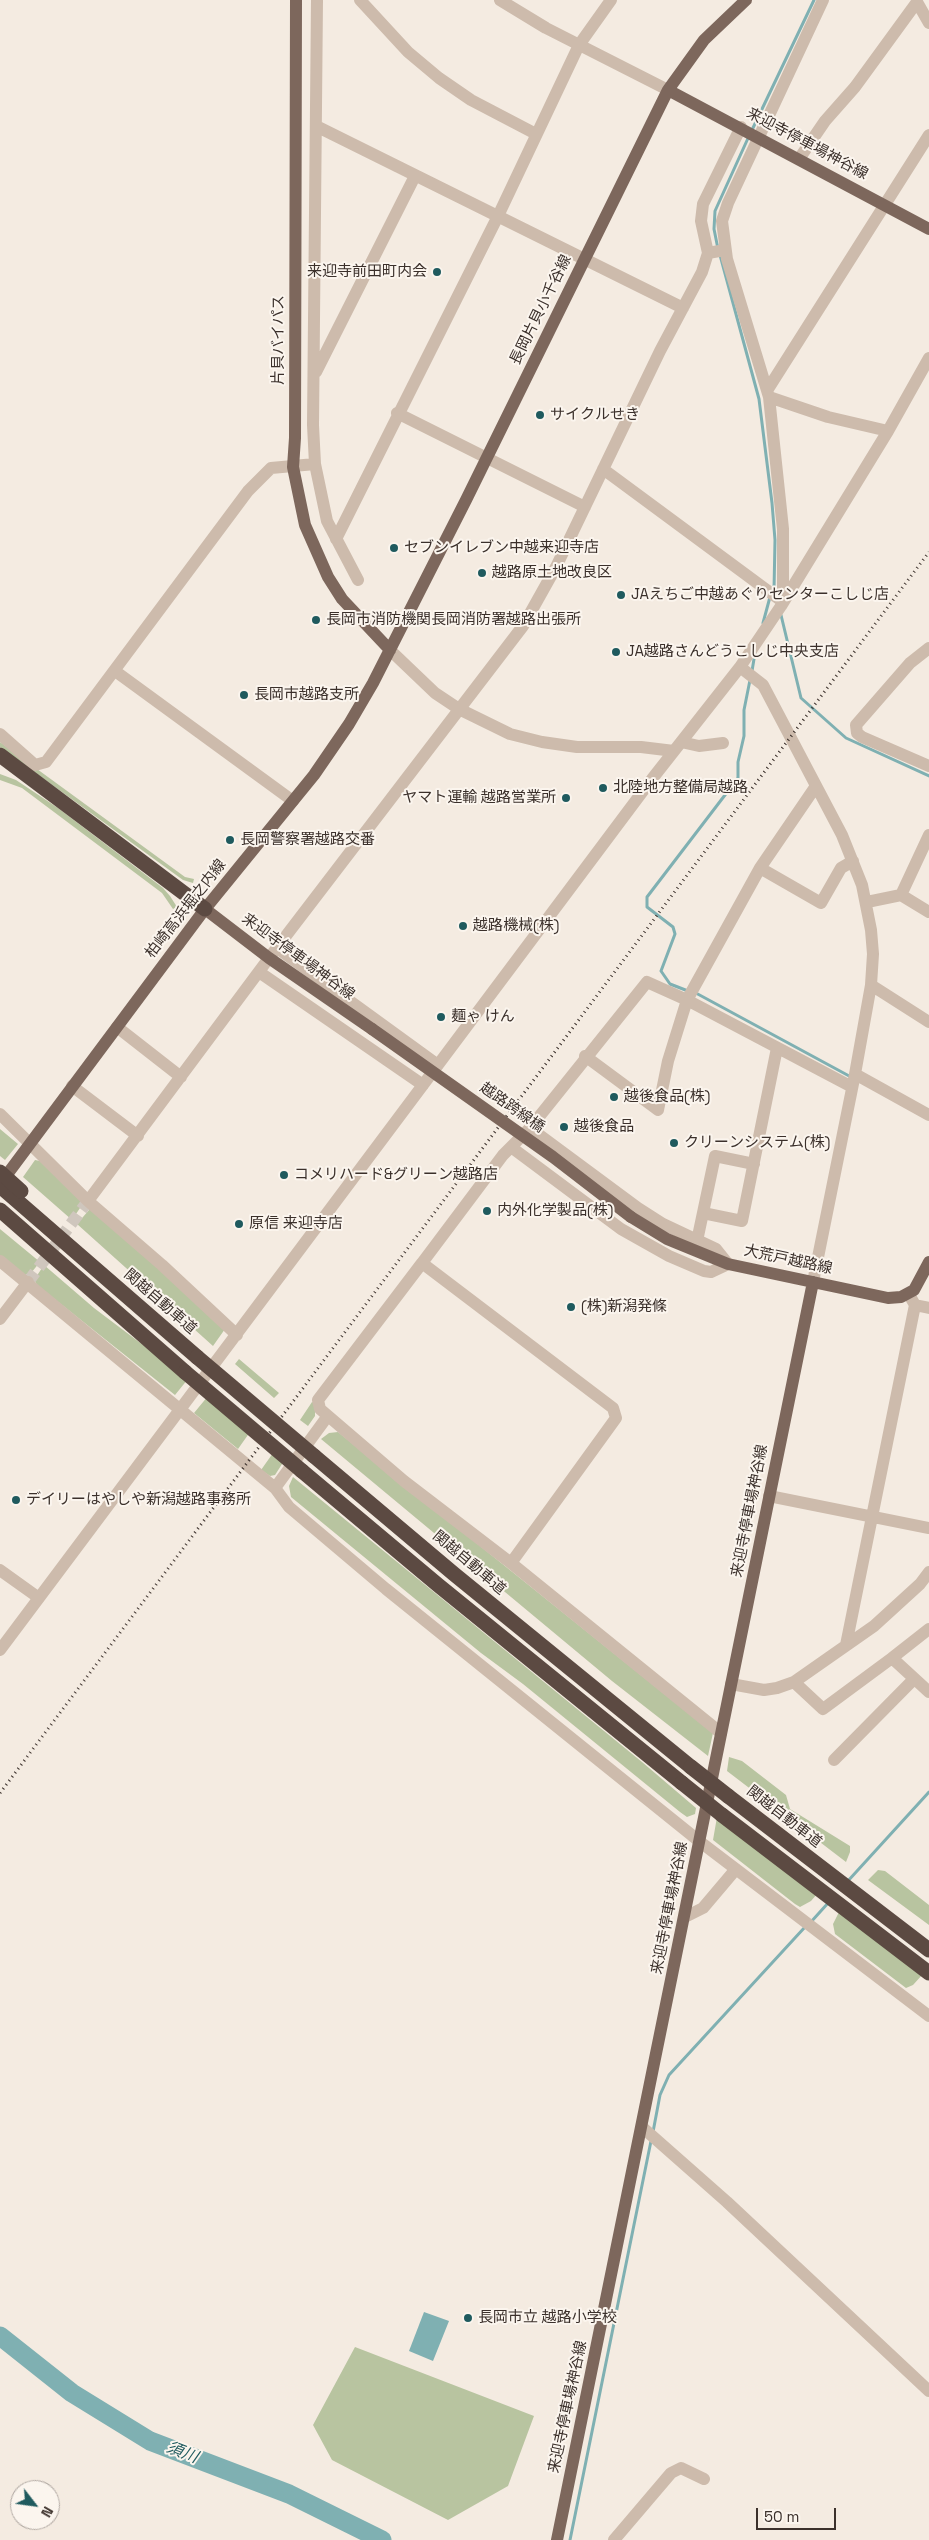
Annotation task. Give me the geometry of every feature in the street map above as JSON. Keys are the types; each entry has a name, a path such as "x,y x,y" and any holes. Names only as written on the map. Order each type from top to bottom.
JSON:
{"highway":[{"path":"0,755 205,910"},
{"path":"0,766 17,774 72,810"},
{"path":"0,1172 17,1195"},
{"path":"0,1185 17,1195"},
{"name":"関越自動車道","path":"17,1195 99,1261 164,1329 454,1574 728,1796 929,1950"},
{"path":"1,1215 430,1579 722,1815 929,1972"}],"main road":[{"name":"片貝バイパス","path":"296,0 296,399 293,467 305,525 328,577 349,606 390,650"},
{"name":"長岡片貝小千谷線","path":"390,650 668,90 704,40 746,0"},
{"name":"来迎寺停車場神谷線","path":"668,90 741,127 929,229"},
{"name":"柏崎高浜堀之内線","path":"0,1185 205,910 293,801 349,724 390,650"},
{"name":"来迎寺停車場神谷線","path":"205,910 273,953 372,1029"},
{"name":"越路跨線橋","path":"372,1029 553,1157 631,1217"},
{"name":"大荒戸越路線","path":"631,1217 667,1239 728,1264 888,1298 912,1300"},
{"path":"912,1300 929,1262"},
{"name":"来迎寺停車場神谷線","path":"557,2540 685,1917 812,1282"}],"street":[{"path":"317,0 315,375 313,425 315,464 327,521 358,580"},
{"path":"360,0 408,52 439,78 471,100 536,134"},
{"path":"500,0 527,18 668,90"},
{"path":"336,539 397,413 498,216 580,45 611,0"},
{"path":"782,604 783,528 768,393 725,250 724,213 822,0"},
{"path":"799,159 825,121 855,87 917,2 929,23"},
{"path":"316,126 683,308"},
{"path":"88,1201 273,953 460,710 536,607 702,272 708,253 701,221 703,204 741,127"},
{"path":"768,393 884,204 929,135"},
{"path":"315,375 415,176"},
{"path":"708,253 725,250"},
{"path":"0,1650 677,746 740,667 782,604 888,431 929,358"},
{"path":"768,393 828,417 888,431"},
{"path":"397,413 487,456 585,507"},
{"path":"0,734 35,765 46,762 248,491 271,468 315,464"},
{"path":"603,469 782,604"},
{"path":"929,648 910,664 856,725 857,733 862,737 929,766"},
{"path":"390,650 436,692 460,710 510,734 536,741 578,747 699,746 723,742"},
{"path":"740,667 763,685 842,835 867,902 873,954 871,985 855,1074 812,1282"},
{"path":"115,671 293,801"},
{"path":"586,1056 658,1110 668,1060 687,1000 760,868 816,786"},
{"path":"901,895 929,835"},
{"path":"760,868 821,903 841,868 853,861"},
{"path":"867,902 901,895 929,912"},
{"path":"273,953 438,1065"},
{"path":"259,972 423,1085"},
{"path":"721,1733 511,1563 404,1481 327,1417 320,1409 318,1400 511,1147 530,1128 647,982 687,1000 852,1087"},
{"path":"871,985 929,1022"},
{"path":"117,1027 181,1077"},
{"path":"703,1213 742,1221 777,1048"},
{"path":"855,1074 928,1111"},
{"path":"72,1086 138,1136"},
{"path":"0,1114 29,1145 88,1201 162,1265 237,1335"},
{"path":"511,1147 621,1229 668,1256 704,1271 711,1272 728,1264 716,1249 697,1241 638,1208 530,1128"},
{"path":"697,1241 715,1156 754,1164"},
{"path":"0,1260 275,1488 288,1507 386,1589 699,1841 929,2016"},
{"path":"422,1263 613,1408 616,1418 511,1563"},
{"path":"0,1319 28,1282"},
{"path":"846,1646 912,1300 929,1308"},
{"path":"275,1488 327,1417"},
{"path":"769,1496 929,1528"},
{"path":"0,1570 39,1598"},
{"path":"731,1684 764,1690 794,1682 874,1626 920,1584 929,1572"},
{"path":"794,1682 823,1709 929,1629"},
{"path":"892,1658 929,1692"},
{"path":"834,1760 914,1679"},
{"path":"685,1917 703,1908 736,1869"},
{"path":"642,2127 727,2202 929,2391"},
{"path":"614,2540 672,2473 681,2468 704,2480"}],"green space":[{"path":"0,742 185,877 194,879 193,883 183,880 0,747"},
{"path":"0,774 16,780 58,808 163,888 177,907 173,909 162,893 22,788 0,780"},
{"path":"0,1129 18,1144 5,1160 0,1156"},
{"path":"35,1160 40,1161 80,1197 80,1208 72,1220 23,1177"},
{"path":"89,1210 95,1210 225,1329 213,1346 77,1224"},
{"path":"0,1229 40,1262 31,1273 25,1275 0,1256"},
{"path":"44,1265 94,1308 188,1379 175,1395 37,1285 34,1280"},
{"path":"239,1359 279,1393 274,1398 235,1364"},
{"path":"208,1396 250,1432 238,1449 194,1413"},
{"path":"312,1402 315,1403 315,1416 308,1426 300,1420"},
{"path":"338,1432 713,1733 708,1756 612,1681 321,1439 329,1433"},
{"path":"273,1453 284,1461 275,1475 270,1476 261,1470"},
{"path":"293,1477 642,1762 696,1808 695,1814 687,1817 680,1812 523,1684 481,1653 291,1497 289,1486"},
{"path":"729,1757 742,1761 786,1795 790,1809 850,1846 846,1862 727,1771"},
{"path":"717,1817 817,1894 811,1901 800,1907 795,1904 713,1840"},
{"path":"878,1870 885,1871 929,1905 929,1925 868,1880"},
{"path":"839,1912 923,1974 913,1985 906,1988 835,1934 833,1924"},
{"path":"355,2347 534,2416 508,2486 448,2520 332,2460 313,2425"}],"water":[{"path":"424,2312 449,2321 433,2361 409,2351"}],"waterway":[{"path":"752,130 814,0"},
{"path":"718,249 714,229 715,211 749,136"},
{"path":"720,255 759,399 775,540 774,590"},
{"path":"763,623 770,597"},
{"path":"781,615 801,698 846,738 929,776"},
{"path":"752,671 755,653"},
{"path":"688,991 670,984 661,971 675,934 673,927 647,907 647,897 738,778 738,762 744,736 744,710 750,680"},
{"path":"694,992 851,1077"},
{"path":"847,1882 929,1792"},
{"path":"810,1923 829,1902"},
{"path":"653,2132 660,2095 669,2075 805,1927"},
{"path":"570,2540 651,2141"},
{"name":"須川","path":"0,2336 72,2393 150,2441 289,2494 382,2540"}],"tunnel":[{"path":"28,1282 88,1201"}],"railway":[{"path":"0,1793 929,552"}],"place":[{"name":"来迎寺前田町内会","path":"437,272"},
{"name":"サイクルせき","path":"540,415"},
{"name":"セブンイレブン中越来迎寺店","path":"394,548"},
{"name":"越路原土地改良区","path":"482,573"},
{"name":"JAえちご中越あぐりセンターこしじ店","path":"621,595"},
{"name":"長岡市消防機関長岡消防署越路出張所","path":"316,620"},
{"name":"JA越路さんどうこしじ中央支店","path":"616,652"},
{"name":"長岡市越路支所","path":"244,695"},
{"name":"北陸地方整備局越路","path":"603,788"},
{"name":"ヤマト運輸 越路営業所","path":"566,798"},
{"name":"長岡警察署越路交番","path":"230,840"},
{"name":"越路機械(株)","path":"463,926"},
{"name":"麺ゃ けん","path":"441,1017"},
{"name":"越後食品(株)","path":"614,1097"},
{"name":"越後食品","path":"564,1127"},
{"name":"クリーンシステム(株)","path":"674,1143"},
{"name":"コメリハード&グリーン越路店","path":"284,1175"},
{"name":"内外化学製品(株)","path":"487,1211"},
{"name":"原信 来迎寺店","path":"239,1224"},
{"name":"(株)新潟発條","path":"571,1307"},
{"name":"デイリーはやしや新潟越路事務所","path":"16,1500"},
{"name":"長岡市立 越路小学校","path":"468,2318"}]}
